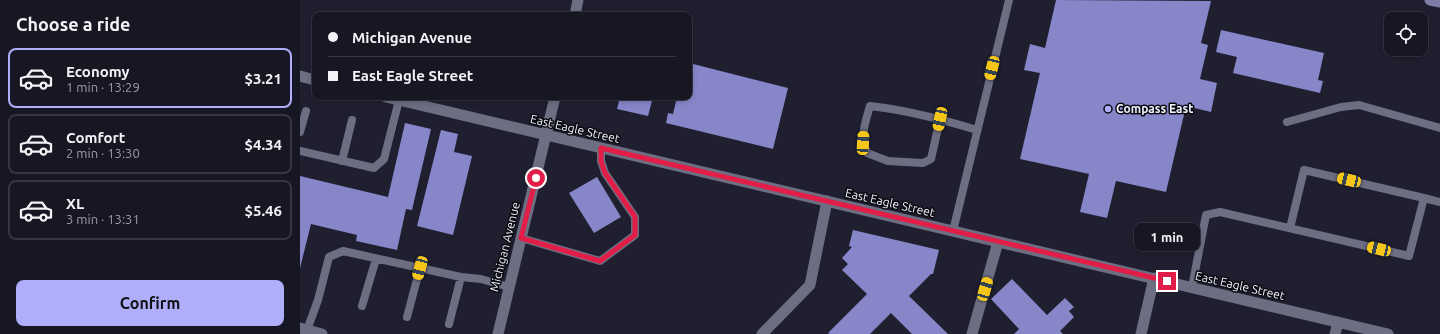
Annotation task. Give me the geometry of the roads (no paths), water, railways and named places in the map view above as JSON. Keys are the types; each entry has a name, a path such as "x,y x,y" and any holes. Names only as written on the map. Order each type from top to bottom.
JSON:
{"main road":[{"path":"1430,0 1440,2"}],"street":[{"path":"576,12 578,0"},
{"path":"300,76 312,79"},
{"name":"East Eagle Street","path":"399,100 1388,334"},
{"name":"Michigan Avenue","path":"498,334 554,100"},
{"path":"762,334 810,286 827,201"},
{"path":"972,334 998,242"},
{"path":"1141,334 1154,278"},
{"path":"1335,334 1338,322"},
{"path":"304,329 322,334"}],"lane":[{"path":"953,231 1009,0"},
{"path":"300,151 374,168 384,159 399,100"},
{"path":"940,119 931,159 923,163 888,161 867,153 863,143 864,126 870,106 900,109 940,119 977,130"},
{"path":"1287,122 1341,107 1358,106 1440,128"},
{"path":"300,132 306,111"},
{"path":"342,161 352,120"},
{"path":"521,238 600,261 635,235 635,217 605,173 601,161 601,148"},
{"path":"1290,228 1304,170 1440,202"},
{"path":"1192,287 1206,215 1220,212 1409,256 1424,198"},
{"path":"304,329 318,300 329,258 343,251 461,277 481,279 509,287"},
{"path":"362,306 376,259"},
{"path":"408,317 420,268"},
{"path":"449,324 461,277"}],"place":[{"name":"Compass East","path":"1108,109"}]}
